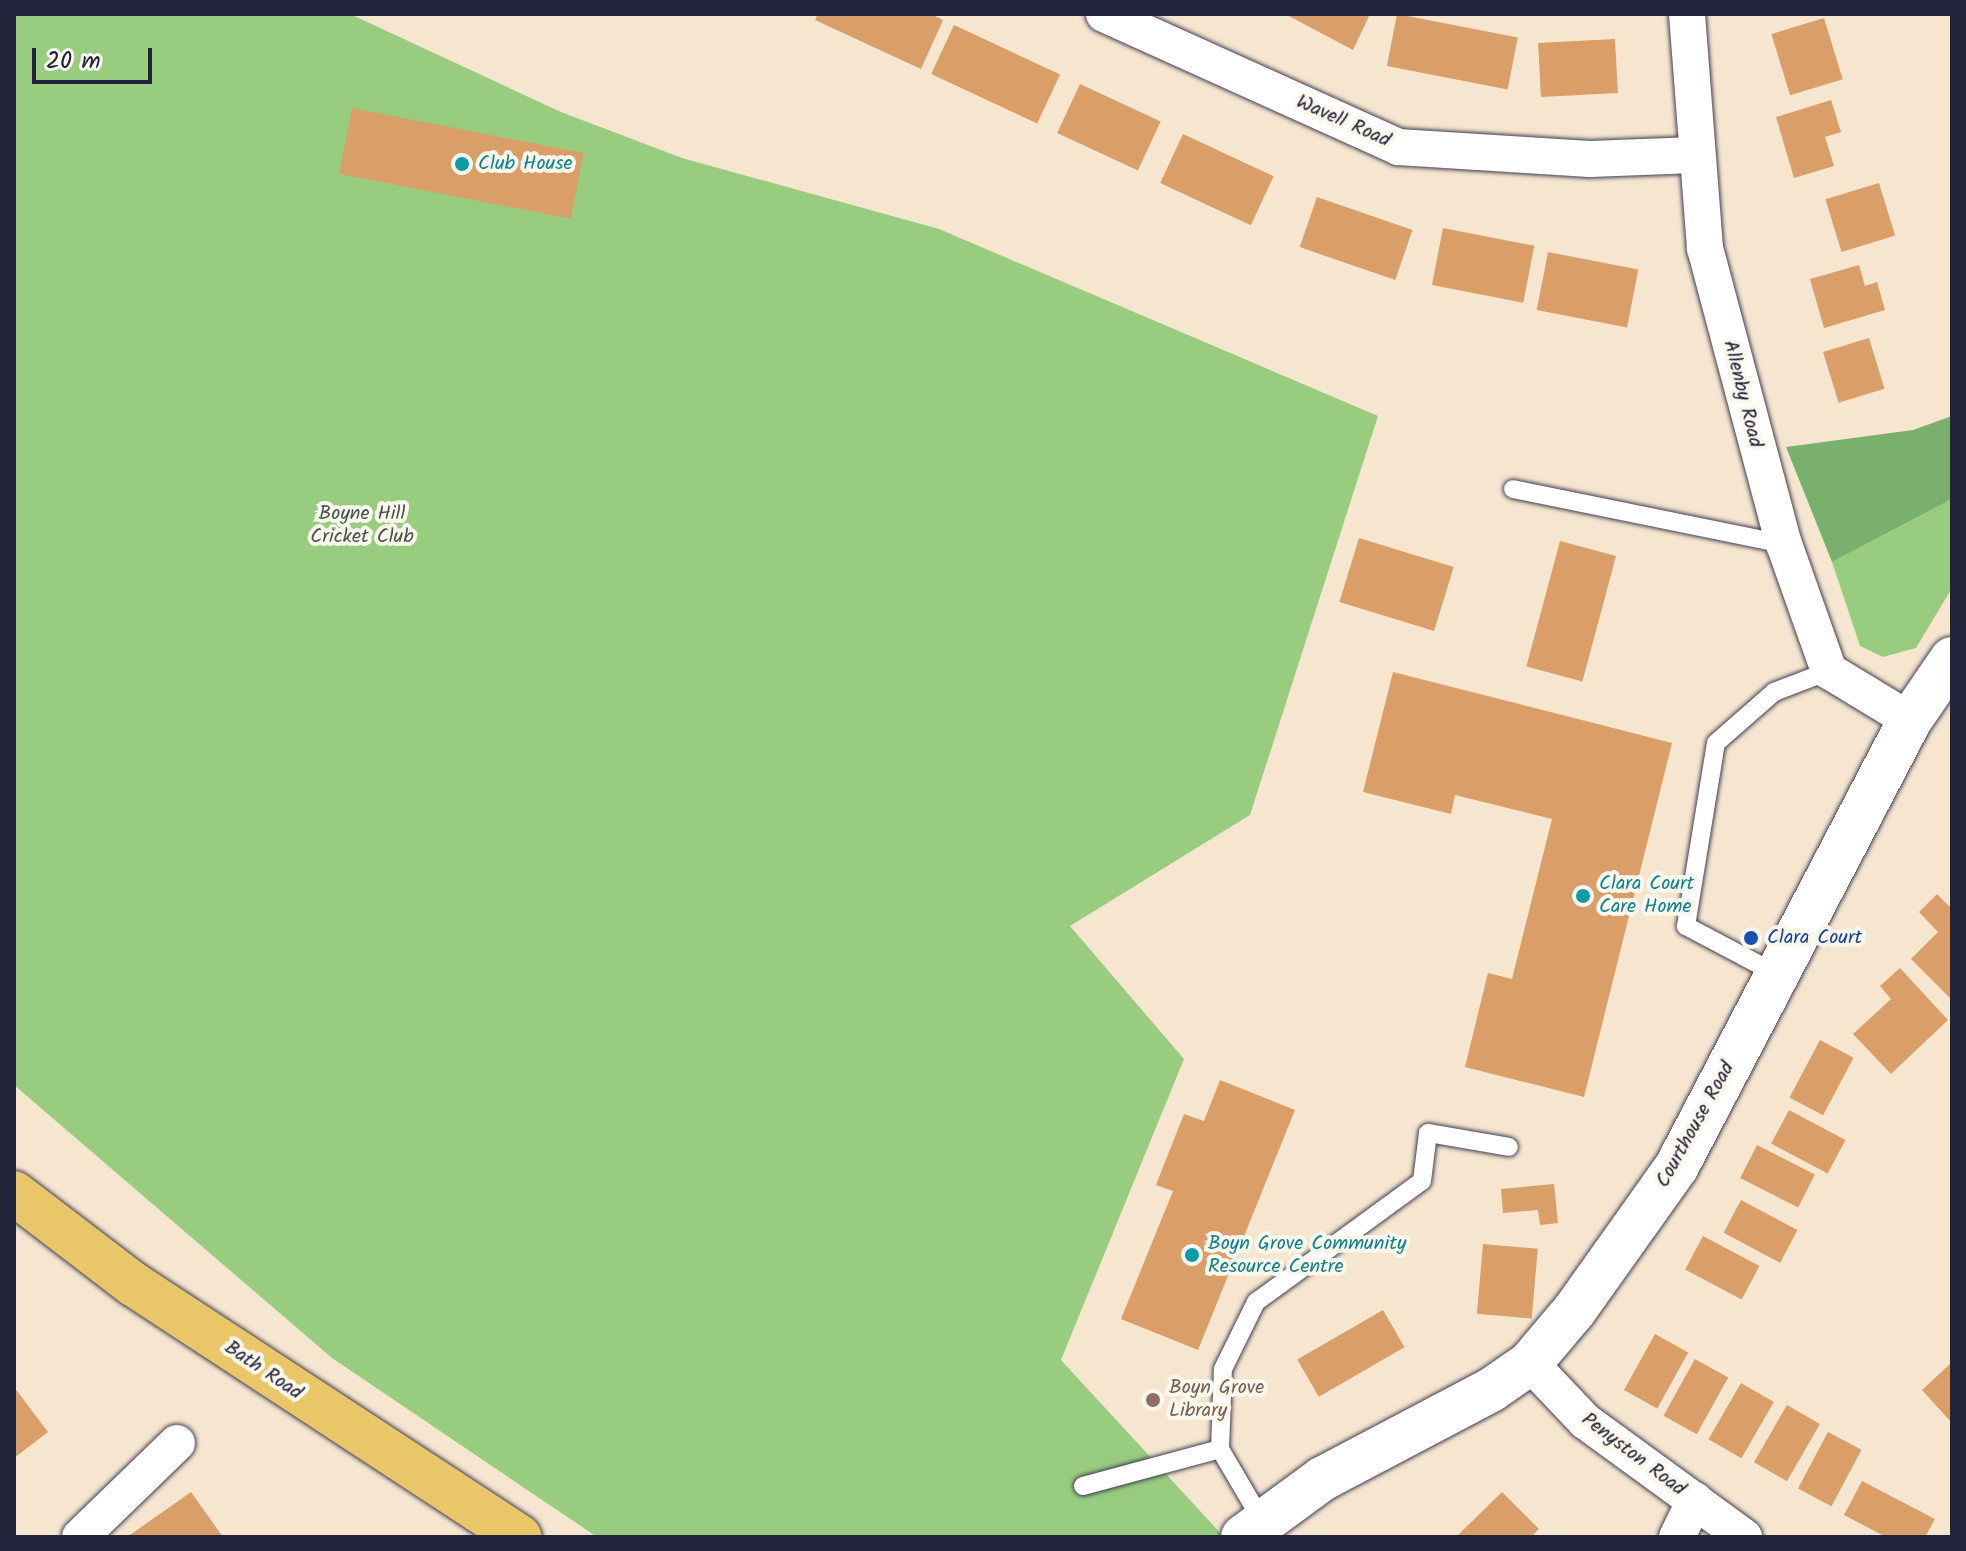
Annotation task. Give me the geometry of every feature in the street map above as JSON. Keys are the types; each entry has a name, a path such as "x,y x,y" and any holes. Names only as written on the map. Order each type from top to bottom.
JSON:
{"main road":[{"name":"Bath Road","path":"14,1193 133,1284 520,1537"}],"street":[{"name":"Wavell Road","path":"1104,14 1398,147 1590,159 1695,155"},
{"name":"Allenby Road","path":"1687,14 1695,155 1705,248 1784,544 1829,671"},
{"name":"Courthouse Road","path":"1252,1528 1530,1363 1677,1166 1910,720 1952,659"},
{"path":"1829,671 1910,720"},
{"name":"Penyston Road","path":"1530,1363 1585,1421 1744,1537"},
{"path":"80,1537 177,1443"},
{"path":"1677,1537 1695,1500"}],"lane":[{"path":"1513,489 1784,544"},
{"path":"1777,974 1686,926 1716,743 1774,692 1829,671"},
{"path":"1252,1528 1220,1449 1223,1369 1256,1302 1422,1181 1428,1133 1509,1147"},
{"path":"1083,1486 1220,1449"}],"green space":[{"name":"Boyne Hill Cricket Club","path":"14,14 350,14 561,112 682,158 939,229 1378,416 1250,815 1070,926 1184,1059 1061,1360 1224,1537 597,1537 332,1358 14,1085"},
{"path":"1952,416 1952,499 1832,562 1786,447 1913,430"},
{"path":"1952,499 1952,588 1916,648 1883,657 1860,646 1832,562"}],"building":[{"path":"818,14 931,14 943,20 921,69 815,20"},
{"path":"1285,14 1370,14 1353,50"},
{"path":"1397,14 1518,37 1508,89 1387,66"},
{"path":"1824,18 1843,79 1790,95 1771,34"},
{"path":"954,25 1060,74 1037,123 931,74"},
{"path":"1615,39 1618,93 1541,97 1538,43"},
{"path":"1080,84 1161,122 1138,171 1057,133"},
{"path":"1831,100 1841,132 1825,137 1834,166 1794,178 1776,117"},
{"name":"Club House","path":"352,108 584,153 571,219 339,174"},
{"path":"1183,134 1274,176 1251,225 1160,183"},
{"path":"1879,183 1895,236 1842,252 1825,199"},
{"path":"1317,197 1412,230 1395,280 1300,247"},
{"path":"1443,228 1534,246 1523,303 1432,285"},
{"path":"1548,252 1638,270 1627,327 1537,310"},
{"path":"1859,265 1865,286 1877,282 1885,310 1824,328 1810,279"},
{"path":"1869,338 1884,389 1839,403 1823,352"},
{"path":"1359,538 1454,567 1434,631 1339,602"},
{"path":"1560,541 1616,556 1582,682 1526,667"},
{"name":"Clara Court Care Home","path":"1393,672 1672,743 1584,1097 1465,1067 1488,973 1512,979 1552,819 1455,795 1451,814 1363,792"},
{"path":"1937,894 1952,909 1952,1000 1911,959 1938,932 1919,912"},
{"path":"1900,968 1948,1020 1891,1074 1853,1034 1891,999 1880,986"},
{"path":"1820,1040 1854,1058 1823,1115 1789,1097"},
{"name":"Boyn Grove Community Resource Centre","path":"1220,1080 1295,1110 1198,1350 1121,1319 1173,1191 1156,1185 1184,1114 1204,1121"},
{"path":"1789,1110 1846,1140 1828,1174 1771,1144"},
{"path":"1757,1145 1815,1175 1798,1207 1740,1178"},
{"path":"1554,1184 1558,1223 1540,1225 1538,1210 1503,1213 1501,1189"},
{"path":"1741,1200 1798,1230 1780,1263 1724,1233"},
{"path":"1703,1236 1760,1266 1742,1300 1685,1270"},
{"path":"1483,1244 1538,1249 1532,1319 1477,1314"},
{"path":"1383,1310 1404,1347 1319,1397 1297,1360"},
{"path":"1655,1334 1688,1352 1657,1408 1624,1390"},
{"path":"1695,1359 1728,1377 1697,1434 1663,1416"},
{"path":"1950,1364 1952,1367 1952,1423 1922,1390"},
{"path":"1741,1383 1774,1402 1741,1458 1708,1439"},
{"path":"14,1387 48,1432 14,1458"},
{"path":"1787,1405 1820,1424 1787,1481 1754,1462"},
{"path":"1828,1432 1862,1450 1832,1506 1798,1489"},
{"path":"1862,1481 1935,1519 1925,1537 1886,1537 1844,1515"},
{"path":"191,1492 223,1537 127,1537"},
{"path":"1502,1492 1539,1529 1531,1537 1456,1537"}],"place":[{"name":"Club House","path":"462,164"},
{"name":"Clara Court Care Home","path":"1583,896"},
{"name":"Clara Court","path":"1751,938"},
{"name":"Boyn Grove Community Resource Centre","path":"1192,1255"},
{"name":"Boyn Grove Library","path":"1153,1400"}]}
